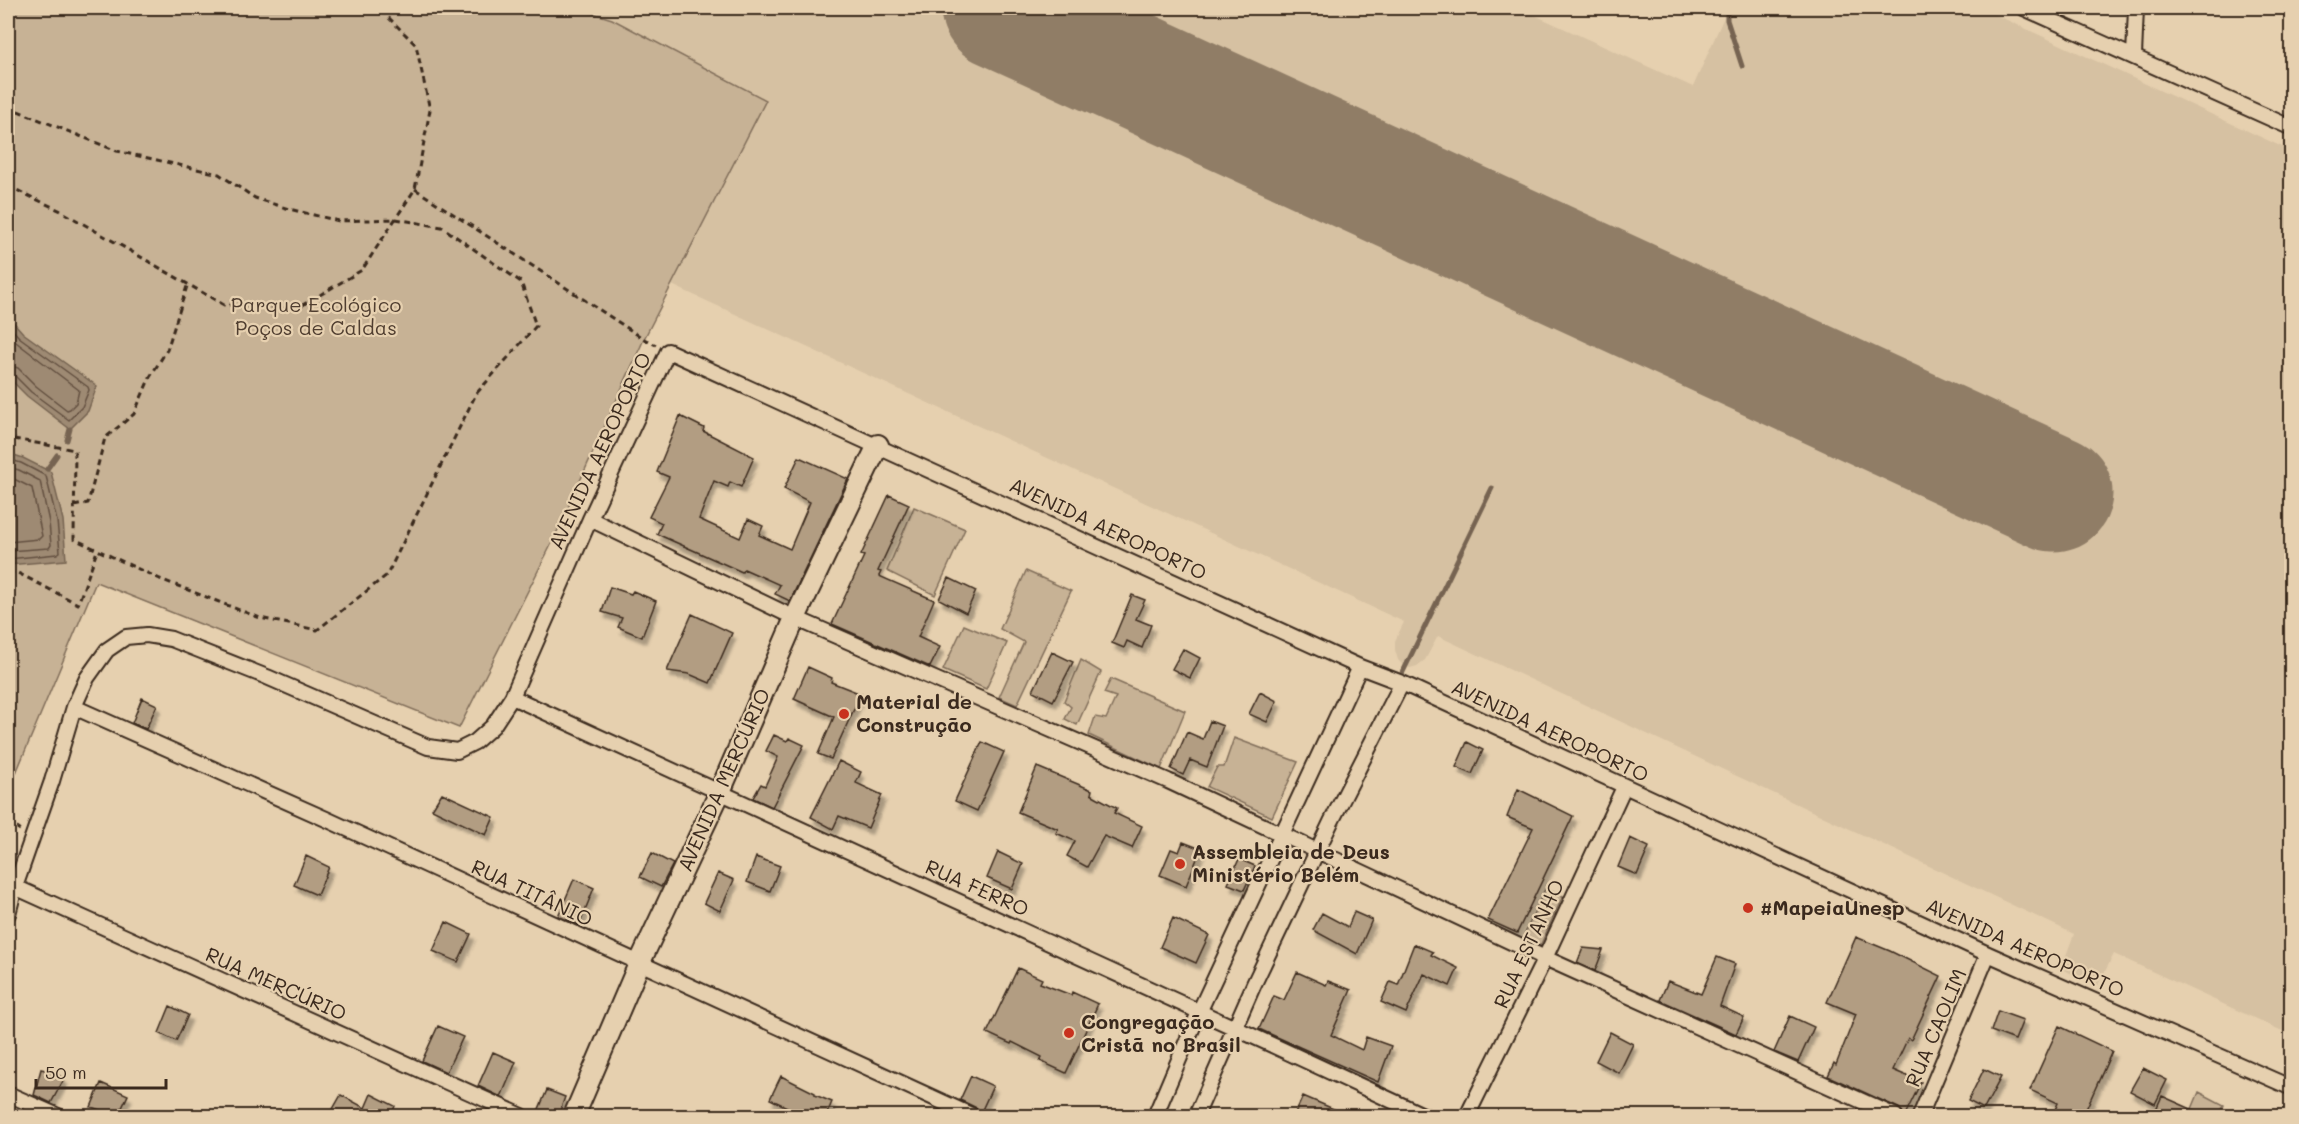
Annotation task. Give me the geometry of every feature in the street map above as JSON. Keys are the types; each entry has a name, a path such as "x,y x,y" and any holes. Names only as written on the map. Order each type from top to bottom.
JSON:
{"street":[{"path":"2025,8 2292,128"},
{"path":"2134,56 2136,8"},
{"name":"AVENIDA AEROPORTO","path":"74,707 87,678 107,650 126,637 147,635 171,639 267,677 428,747 457,751 475,742 493,726 512,697 590,519 668,351 1360,666 1402,683 1988,954 2292,1088"},
{"name":"AVENIDA MERCÚRIO","path":"574,1116 639,964 719,794 795,618 878,445"},
{"path":"590,519 795,618 1168,781 1545,958 1896,1116"},
{"path":"1155,1116 1200,1010 1360,666"},
{"path":"1196,1116 1254,984 1402,683"},
{"name":"RUA FERRO","path":"512,697 719,794 1200,1010 1236,1029 1425,1116"},
{"path":"8,914 74,707"},
{"name":"RUA TITÂNIO","path":"74,707 326,819 973,1116"},
{"name":"RUA ESTANHO","path":"1467,1116 1545,958 1624,787"},
{"name":"RUA MERCÚRIO","path":"15,887 522,1116"},
{"name":"RUA CAOLIM","path":"1920,1116 1988,954"},
{"path":"8,1094 58,1116"}],"path":[{"path":"8,186 61,211 224,304 296,309 362,270 415,189 430,110 416,45 379,8"},
{"path":"8,106 117,152 219,174 255,198 289,209 339,221 396,219 442,227 520,282 536,326 476,394 387,575 317,630 260,618 160,579 74,539 75,450 8,438"},
{"path":"415,189 644,339 668,351"},
{"path":"74,506 88,503 105,438 134,414 150,377 167,350 188,284"},
{"path":"8,573 16,572 78,604 97,551"}],"shaded area":[{"path":"577,8 1519,8 1693,87 1728,8 1981,8 2291,151 2291,1035 2114,954 2098,985 2061,969 2074,934 1438,636 1425,660 1410,668 1403,665 1398,660 1395,641 1404,622 672,285 766,100 613,19"}],"green space":[{"name":"Parque Ecológico Poços de Caldas","path":"8,8 577,8 612,19 766,100 644,339 552,543 459,728 96,582 8,792"},
{"path":"914,507 965,529 935,595 887,571"},
{"path":"1026,571 1071,591 1017,705 999,697 1024,642 1000,629"},
{"path":"964,625 1007,643 986,689 943,670"},
{"path":"1081,660 1101,672 1077,725 1065,719 1071,707 1064,701"},
{"path":"1111,679 1185,711 1161,769 1089,735 1095,717 1106,719 1116,697 1104,693"},
{"path":"1234,738 1298,762 1272,817 1207,787 1217,767 1224,767"},
{"path":"1545,889 1563,896 1540,946 1524,935"},
{"path":"2199,1092 2224,1105 2219,1116 2189,1116"}],"water":[{"path":"8,316 23,333 97,386 88,411 70,429 27,396 8,377"},
{"path":"8,453 51,472 63,520 66,560 8,565"}],"building":[{"path":"680,416 704,428 703,431 754,457 741,487 730,482 728,487 714,481 699,519 740,538 748,519 763,526 759,535 790,549 810,502 784,489 799,457 848,479 790,601 775,594 780,585 744,569 742,572 657,534 662,523 649,517 669,477 657,472"},
{"path":"889,495 909,504 878,571 881,572 879,576 934,600 918,637 940,647 930,667 832,624"},
{"path":"949,578 976,591 966,613 939,599"},
{"path":"610,587 631,594 633,591 656,601 642,637 618,627 622,618 602,612"},
{"path":"1132,595 1145,600 1136,619 1151,625 1142,648 1127,641 1124,648 1112,643"},
{"path":"692,614 732,633 710,683 689,674 667,671"},
{"path":"1183,649 1200,658 1190,678 1172,669"},
{"path":"1052,652 1073,662 1053,701 1033,691"},
{"path":"808,667 832,678 831,682 861,694 831,759 818,754 834,717 794,699"},
{"path":"1260,692 1277,701 1267,722 1249,714"},
{"path":"142,698 157,705 146,729 132,723"},
{"path":"1210,721 1223,726 1207,767 1190,760 1183,775 1171,769 1187,732 1203,739"},
{"path":"774,735 787,741 789,738 804,745 772,807 753,798 761,784 765,786 778,757 766,751"},
{"path":"982,742 1004,752 977,811 955,801"},
{"path":"1467,742 1483,750 1472,774 1456,767"},
{"path":"839,761 861,772 856,783 882,795 868,828 839,816 833,829 811,817"},
{"path":"1037,767 1092,790 1091,794 1117,808 1114,813 1142,826 1132,848 1104,836 1087,867 1067,856 1075,841 1056,833 1058,829 1018,812"},
{"path":"1518,789 1573,816 1517,933 1488,920 1533,828 1507,817"},
{"path":"442,793 494,817 486,835 432,809"},
{"path":"1630,838 1649,847 1637,875 1618,867"},
{"name":"Assembleia de Deus Ministério Belém","path":"1183,842 1201,849 1186,886 1160,875 1171,849 1179,852"},
{"path":"998,852 1023,864 1012,889 987,878"},
{"path":"652,853 673,864 661,887 640,877"},
{"path":"306,856 329,867 317,895 294,885"},
{"path":"756,857 780,866 770,891 747,882"},
{"path":"1239,859 1255,866 1244,890 1228,884"},
{"path":"718,873 734,880 720,911 704,903"},
{"path":"574,879 594,888 579,925 558,916"},
{"path":"1354,912 1372,920 1357,954 1313,930 1322,913 1348,927"},
{"path":"1173,918 1209,935 1196,963 1160,947"},
{"path":"446,922 471,934 458,962 433,951"},
{"path":"1856,937 1941,976 1911,1040 1908,1038 1893,1070 1921,1082 1905,1115 1899,1108 1828,1076 1834,1063 1836,1065 1856,1014 1827,1002"},
{"path":"1414,944 1433,952 1431,955 1458,968 1450,986 1424,974 1406,1013 1381,1002 1390,982 1398,985"},
{"path":"1583,948 1603,950 1595,971 1577,963"},
{"path":"1717,957 1735,964 1720,1006 1744,1017 1736,1034 1660,1000 1668,981 1701,994"},
{"path":"1018,968 1042,979 1040,983 1071,995 1072,992 1098,1004 1066,1073 1040,1061 1042,1057 987,1033"},
{"path":"1297,972 1326,985 1328,981 1351,990 1331,1035 1362,1050 1366,1037 1391,1046 1378,1082 1259,1029 1274,996 1284,1000"},
{"path":"170,1006 188,1015 176,1041 159,1033"},
{"path":"1998,1011 2023,1020 2015,1040 1991,1031"},
{"path":"1790,1016 1814,1027 1798,1062 1774,1052"},
{"path":"438,1026 463,1037 446,1072 422,1061"},
{"path":"2059,1026 2112,1051 2083,1116 2052,1116 2058,1103 2030,1090"},
{"path":"1610,1032 1633,1044 1619,1073 1596,1061"},
{"path":"493,1052 516,1062 501,1097 478,1086"},
{"path":"2143,1068 2167,1080 2155,1104 2130,1091"},
{"path":"41,1069 54,1072 64,1079 51,1103 34,1095"},
{"path":"1984,1069 2001,1077 1984,1109 1968,1101"},
{"path":"781,1076 832,1102 826,1116 807,1112 806,1116 770,1099"},
{"path":"971,1076 993,1086 981,1112 960,1100"},
{"path":"101,1083 128,1095 118,1116 91,1107"},
{"path":"547,1090 565,1097 558,1116 536,1116"},
{"path":"371,1094 395,1106 391,1116 329,1116 341,1095 365,1108"},
{"path":"1303,1096 1350,1116 1294,1116"},
{"path":"2162,1096 2207,1116 2153,1116"}],"waterway":[{"path":"1727,8 1727,20 1742,66"},
{"path":"67,440 70,429"},
{"path":"47,469 57,455"},
{"path":"1402,674 1492,488"}],"runway":[{"path":"999,8 2054,493"}],"place":[{"name":"Material de Construção","path":"844,714"},
{"name":"Assembleia de Deus Ministério Belém","path":"1180,864"},
{"name":"#MapeiaUnesp","path":"1748,908"},
{"name":"Congregação Cristã no Brasil","path":"1069,1033"}]}
